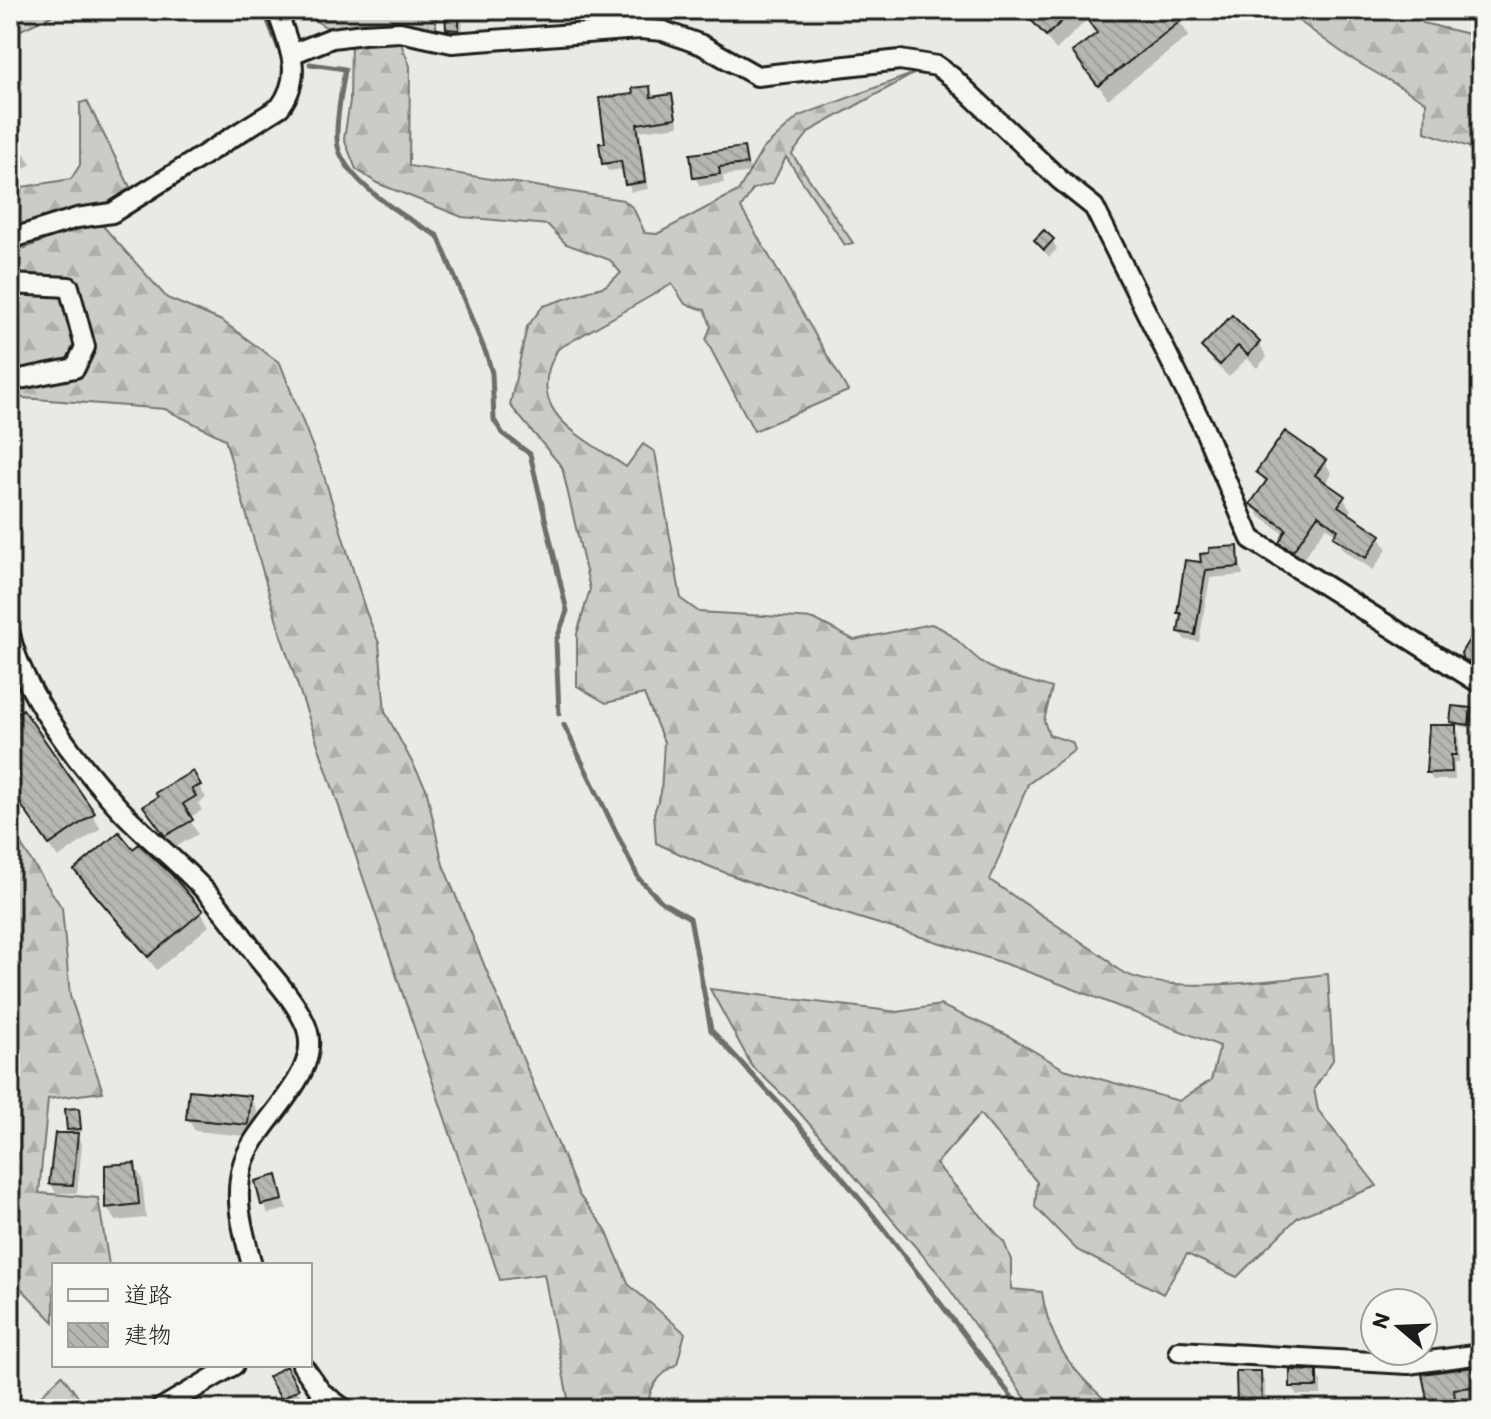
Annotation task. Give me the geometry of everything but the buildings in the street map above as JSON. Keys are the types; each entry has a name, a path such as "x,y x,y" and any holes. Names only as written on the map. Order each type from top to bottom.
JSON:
{"street":[{"path":"10,239 77,218 112,213 264,119 287,97 295,67 294,53 277,10"},
{"path":"294,53 332,38 363,34 400,32 452,43 640,29 685,38 757,76 900,60 937,66 1060,180 1094,207 1202,424 1251,539 1481,684"},
{"path":"10,284 69,287 85,347 75,368 10,381"},
{"path":"10,634 30,689 45,713 118,807 162,846 217,904 296,1008 307,1029 308,1052 297,1083 252,1142 243,1162 237,1202 252,1263"},
{"path":"1179,1351 1408,1364 1481,1354"},
{"path":"160,1409 231,1367"},
{"path":"303,1367 321,1392 344,1409"}],"green space":[{"path":"10,10 64,10 10,35"},
{"path":"304,10 436,10 436,34 395,26 326,27 304,14"},
{"path":"1284,10 1410,10 1423,23 1481,37 1481,157 1475,149 1425,132 1426,102 1347,56"},
{"path":"385,37 400,41 410,66 409,166 623,200 633,208 645,233 657,234 738,191 763,149 799,116 915,73 810,131 792,154 853,243 845,245 786,157 773,183 753,189 741,208 848,391 754,431 706,340 711,326 705,310 685,304 672,284 558,349 548,371 546,390 551,406 561,420 626,467 643,444 655,452 681,599 699,612 814,619 854,640 931,624 993,669 1052,688 1044,721 1049,735 1072,742 1075,750 1028,784 990,880 1124,973 1148,981 1212,985 1328,974 1333,1060 1314,1089 1318,1110 1377,1186 1298,1217 1237,1277 1187,1254 1163,1294 1077,1250 1035,1207 1037,1182 980,1114 936,1164 1004,1242 1011,1260 1011,1289 1042,1292 1058,1344 1088,1384 1116,1409 1033,1409 939,1274 793,1105 752,1066 710,989 898,1012 940,1005 1005,1034 1064,1069 1179,1101 1211,1080 1220,1046 1020,969 790,896 700,863 656,843 654,813 661,793 664,742 644,694 606,703 577,686 577,634 590,589 562,467 510,405 527,327 543,306 605,286 621,273 610,260 566,244 548,225 462,217 377,183 356,169 344,139 350,101 351,41"},
{"path":"87,101 130,187 110,203 10,231 10,189 71,179 80,165 80,103"},
{"path":"78,226 103,226 167,298 222,321 280,363 324,476 366,612 379,643 385,712 426,788 443,865 579,1195 605,1228 629,1285 685,1333 677,1364 656,1382 648,1409 570,1409 544,1274 500,1280 282,639 225,439 165,409 10,397 10,249 26,248"},
{"path":"10,828 62,908 70,996 103,1092 48,1099 39,1193 98,1198 109,1263 52,1263 52,1320 10,1277"},
{"path":"62,1375 87,1409 27,1409"}],"waterway":[{"path":"265,13 281,54"},
{"path":"310,64 345,69 337,122 340,154 376,196 438,236 487,356 492,373 494,420 503,434 530,454 567,611 556,641 559,714"},
{"path":"564,725 639,879 662,902 690,918 711,1030 797,1123 873,1215 1021,1409"}]}
